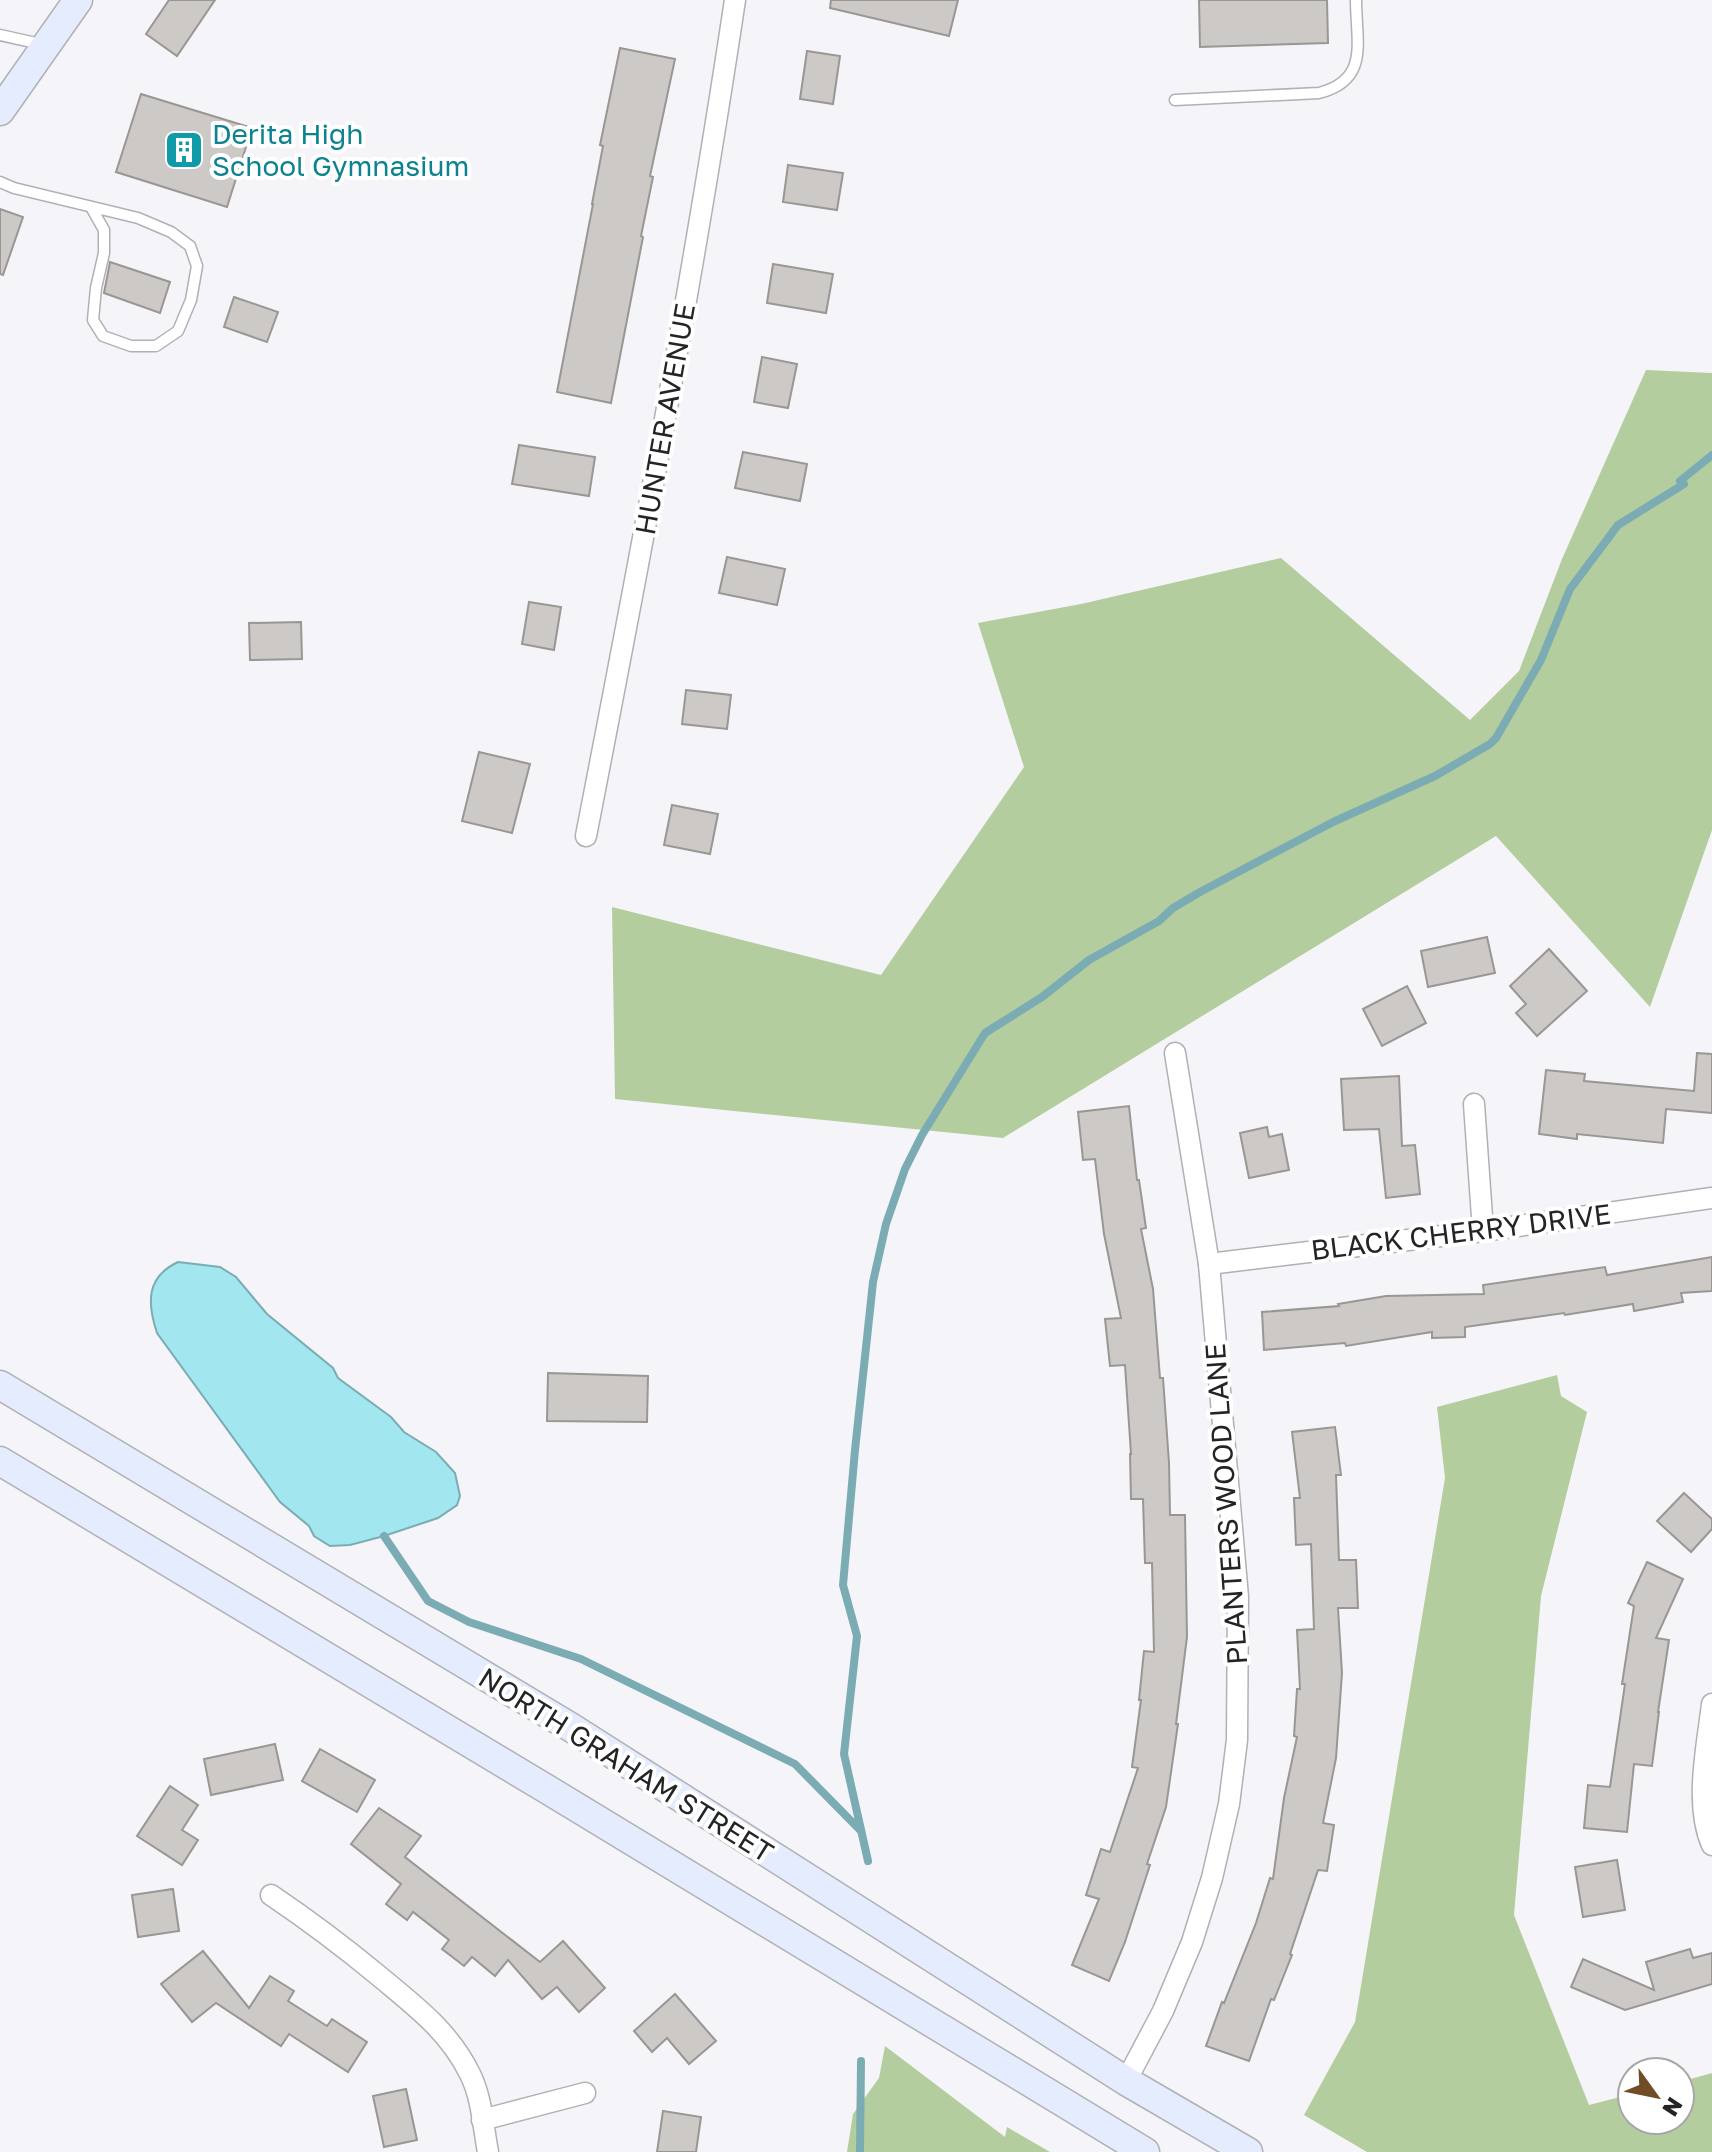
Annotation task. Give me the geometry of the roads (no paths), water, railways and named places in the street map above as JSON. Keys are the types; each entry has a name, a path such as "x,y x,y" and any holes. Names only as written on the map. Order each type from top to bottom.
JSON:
{"main road":[{"path":"0,111 78,0"},
{"name":"NORTH GRAHAM STREET","path":"0,1385 572,1728 1126,2081 1248,2152"},
{"path":"0,1461 1145,2152"}],"street":[{"name":"HUNTER AVENUE","path":"586,836 665,427 735,0"},
{"name":"PLANTERS WOOD LANE","path":"1126,2081 1163,2011 1192,1942 1212,1878 1237,1740 1238,1597 1209,1264 1175,1053"},
{"path":"1474,1104 1483,1231"},
{"name":"BLACK CHERRY DRIVE","path":"1209,1264 1483,1231 1712,1198"},
{"path":"1712,1704 1702,1796 1712,1845"},
{"path":"271,1895 325,1931 432,2019 454,2048 478,2093 488,2152"},
{"path":"482,2120 585,2093"}],"lane":[{"path":"1175,100 1319,93 1335,89 1346,82 1357,62 1356,0"},
{"path":"0,35 48,45"},
{"path":"0,182 138,218 171,232 190,246 197,266 191,300 178,331 156,346 131,346 103,336 93,320 104,253 104,230 91,207"}],"water":[{"path":"178,1262 220,1267 236,1277 267,1314 333,1368 338,1378 391,1417 404,1432 436,1452 455,1473 460,1496 457,1505 438,1518 350,1545 330,1546 314,1536 309,1526 280,1502 157,1333 152,1292 160,1275"}],"waterway":[{"path":"868,1861 844,1754 857,1636 843,1585 873,1282 886,1224 905,1169 922,1135 985,1033 1042,997 1089,960 1159,921 1173,908 1200,892 1333,822 1435,776 1490,744 1541,660 1570,589 1618,525 1684,484 1680,481 1712,455"},
{"path":"384,1536 428,1601 469,1622 581,1659 795,1764 861,1831"},
{"path":"860,2152 861,2061"}],"place":[{"name":"Derita High School Gymnasium","path":"184,150"}]}
